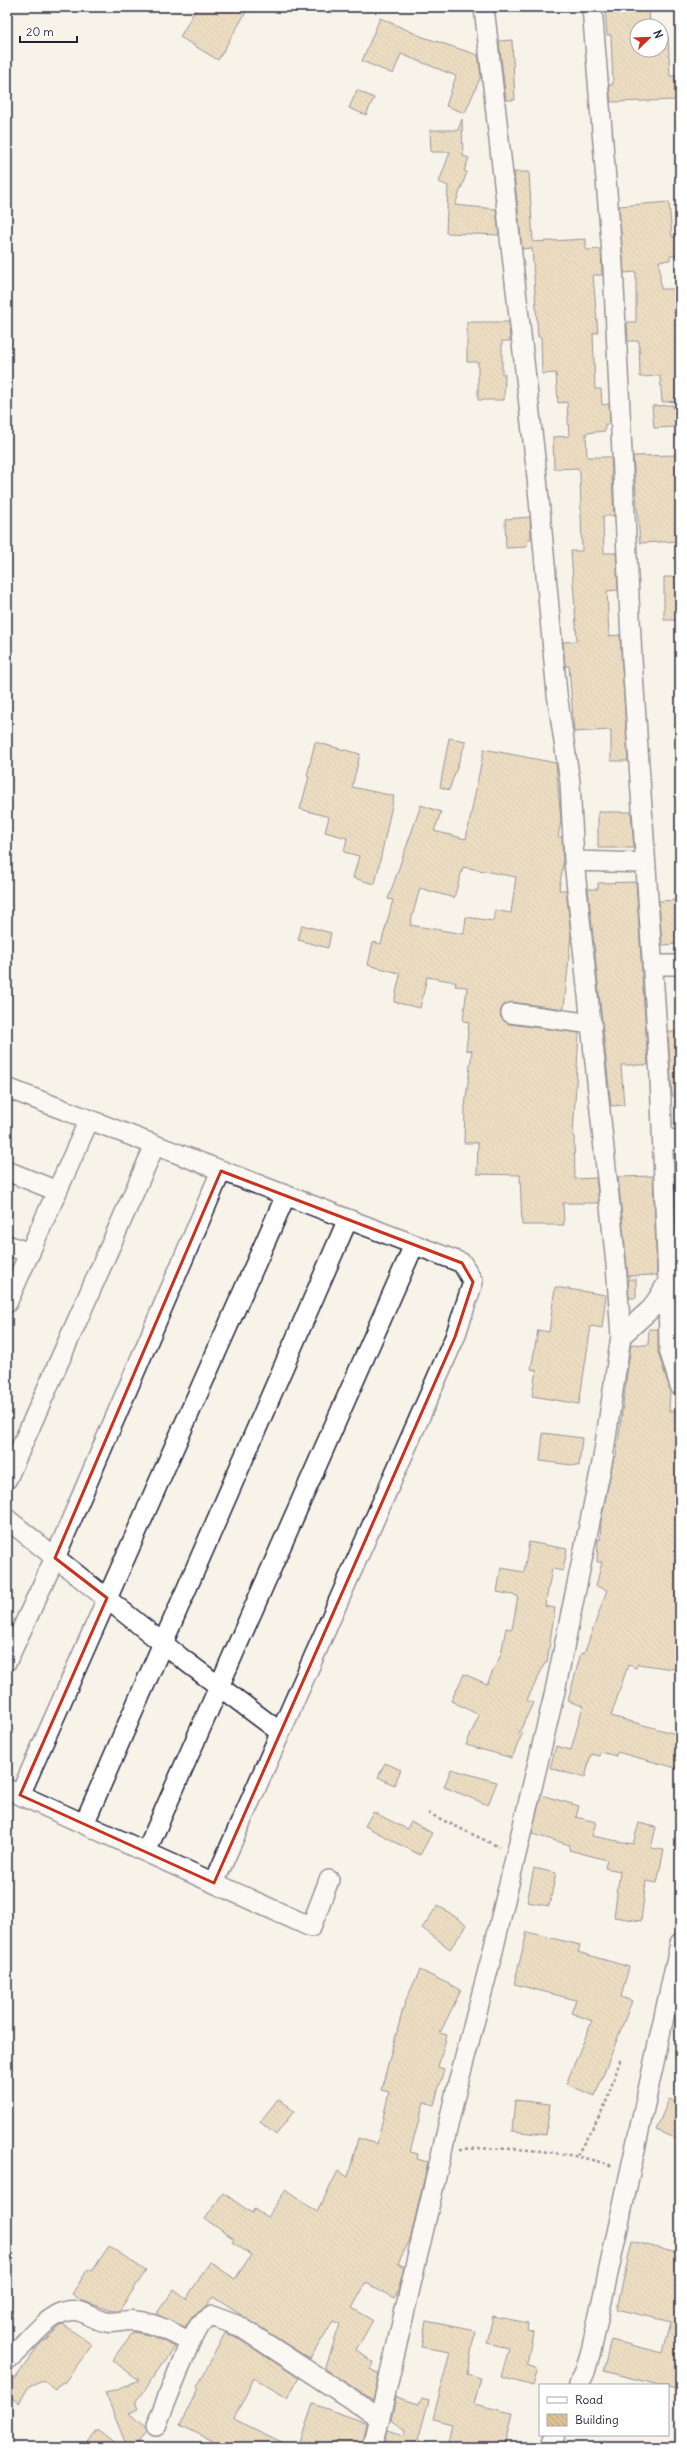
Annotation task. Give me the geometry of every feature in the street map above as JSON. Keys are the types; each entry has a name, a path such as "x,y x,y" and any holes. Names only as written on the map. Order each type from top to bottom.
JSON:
{"street":[{"path":"373,2447 555,1691 595,1501 621,1336 616,1264 574,861 570,782 557,694 536,467 484,7"},
{"path":"592,7 613,266 632,659 652,965 671,1140 668,1282 669,1349 680,1386"},
{"path":"574,861 645,863"},
{"path":"652,965 680,965"},
{"path":"511,1013 592,1024"},
{"path":"7,1088 462,1263 473,1282 455,1337 214,1883"},
{"path":"7,1303 89,1120"},
{"path":"7,1479 155,1145"},
{"path":"7,1171 58,1191"},
{"path":"7,1661 55,1558 222,1171"},
{"path":"286,1195 107,1598 13,1792 311,1927 329,1880"},
{"path":"84,1824 348,1220"},
{"path":"7,1245 30,1253"},
{"path":"146,1852 414,1245"},
{"path":"621,1336 652,1308 668,1282"},
{"path":"7,1519 163,1643 280,1732"},
{"path":"579,2384 585,2372 592,2347 680,1943"},
{"path":"7,2360 25,2346 47,2322 56,2316 72,2311 92,2315 106,2322 136,2321 152,2325 190,2342"},
{"path":"156,2426 190,2342 199,2325 212,2316 239,2326 380,2418"},
{"path":"550,2447 555,2436"}],"path":[{"path":"428,1814 516,1854"},
{"path":"577,2155 604,2108 621,2058"},
{"path":"444,2150 480,2148 577,2155 629,2172"}],"highlighted area":[{"path":"221,1171 462,1263 473,1282 455,1337 214,1883 20,1795 107,1598 55,1558"}],"building":[{"path":"197,7 249,7 218,60 180,37"},
{"path":"605,7 624,7 624,9 649,8 650,18 629,18 629,58 669,58 669,56 670,76 677,76 678,100 611,102 609,85 613,85 611,35 607,35"},
{"path":"380,18 423,37 478,55 481,76 465,113 446,106 456,76 401,54 393,74 362,61"},
{"path":"512,40 515,100 506,100 499,41"},
{"path":"357,90 374,98 366,115 349,108"},
{"path":"462,119 463,156 469,158 464,171 467,172 455,205 496,209 499,235 446,233 448,186 439,182 450,152 431,152 430,130 458,130"},
{"path":"514,172 529,172 533,242 586,239 586,250 601,249 602,275 593,275 598,333 593,333 595,389 601,389 602,405 609,404 610,424 605,424 605,431 586,433 587,457 611,457 614,516 603,516 604,553 616,553 618,590 607,591 609,636 620,635 628,761 611,761 611,730 574,732 569,666 565,666 563,642 577,641 571,551 582,551 580,473 578,468 554,469 553,437 569,436 567,402 558,403 556,373 542,374 541,337 538,337 532,248 522,249"},
{"path":"669,202 672,237 680,237 680,256 670,256 670,260 659,261 661,289 680,289 680,401 662,402 660,376 640,377 639,341 628,341 627,322 636,322 636,272 624,273 619,206"},
{"path":"467,322 509,322 510,341 502,341 502,374 505,374 504,400 478,400 478,362 467,362"},
{"path":"673,405 675,427 654,428 652,406"},
{"path":"680,455 680,541 640,543 633,456"},
{"path":"530,517 531,539 527,539 527,547 506,548 505,519"},
{"path":"664,577 680,577 680,620 664,620"},
{"path":"449,738 466,741 449,790 440,787"},
{"path":"315,742 360,754 352,787 394,796 375,884 353,878 359,856 344,852 347,838 325,832 329,817 300,809 309,777 307,776"},
{"path":"484,749 556,763 561,821 558,837 562,837 563,864 559,890 566,890 571,935 564,1009 512,1002 503,1006 500,1012 501,1018 509,1024 579,1033 573,1136 575,1179 596,1178 599,1203 563,1203 564,1225 522,1225 520,1175 477,1174 478,1143 464,1143 465,1106 472,1051 466,1050 469,1022 463,1021 467,987 455,986 456,982 427,977 420,1008 394,1002 400,975 399,973 368,965 373,942 381,944 393,900 388,899 421,805 441,812 434,831 466,839","holes":["463,867 516,877 511,913 495,910 493,921 466,917 464,934 410,925 420,888 454,898"]},
{"path":"598,812 631,812 634,848 598,848"},
{"path":"636,882 648,1065 621,1065 624,1105 611,1106 588,889 598,889 598,883"},
{"path":"680,900 680,944 662,945 659,901"},
{"path":"302,925 331,933 328,948 298,940"},
{"path":"668,1032 680,1032 680,1096 672,1096"},
{"path":"653,1176 657,1275 628,1276 618,1177"},
{"path":"676,1214 680,1214 680,1275 679,1275"},
{"path":"628,1279 636,1279 636,1298 629,1298"},
{"path":"555,1287 606,1295 602,1328 591,1326 579,1404 532,1396 536,1370 531,1369 538,1330 549,1332"},
{"path":"649,1329 658,1329 658,1352 670,1390 669,1411 680,1411 680,1670 638,1664 636,1668 628,1665 611,1716 680,1735 680,1769 617,1752 616,1756 600,1752 599,1756 591,1754 585,1778 550,1768 556,1746 571,1750 583,1706 568,1701 581,1653 584,1654 607,1590 596,1586 602,1562 597,1562 598,1539 600,1540 601,1521 614,1457 616,1457 631,1344 648,1345"},
{"path":"543,1433 582,1438 579,1466 540,1461"},
{"path":"529,1542 567,1549 563,1571 552,1569 545,1606 555,1608 547,1663 545,1663 527,1700 533,1703 519,1733 522,1734 512,1758 466,1745 479,1715 451,1701 464,1674 487,1684 501,1654 506,1628 512,1629 518,1596 497,1592 501,1568 524,1572"},
{"path":"385,1763 401,1770 394,1785 378,1777"},
{"path":"451,1769 497,1782 488,1805 444,1787"},
{"path":"541,1795 579,1806 576,1817 596,1822 592,1836 633,1844 639,1823 656,1827 651,1848 664,1850 657,1883 646,1881 641,1921 614,1917 620,1871 605,1868 607,1860 569,1850 570,1845 532,1834"},
{"path":"373,1812 407,1829 411,1821 432,1833 420,1855 365,1826"},
{"path":"534,1868 556,1873 549,1906 527,1902"},
{"path":"438,1905 467,1925 450,1949 422,1928"},
{"path":"527,1932 580,1945 578,1952 629,1967 621,1997 632,2001 595,2096 566,2084 592,2021 571,2013 576,2000 514,1984"},
{"path":"420,1970 461,1990 440,2033 447,2035 438,2067 444,2069 434,2105 424,2102 410,2152 418,2154 417,2159 428,2162 410,2240 398,2263 404,2267 398,2291 394,2298 366,2283 352,2308 373,2320 356,2351 374,2362 370,2369 379,2374 373,2400 325,2369 340,2324 333,2321 310,2359 213,2297 205,2308 192,2316 185,2327 156,2314 174,2290 186,2299 210,2262 235,2279 251,2255 232,2242 234,2239 205,2219 223,2193 252,2213 254,2209 267,2217 286,2190 317,2212 338,2171 348,2177 358,2138 377,2144 389,2092 381,2090 405,2002"},
{"path":"278,2099 294,2111 276,2135 260,2122"},
{"path":"669,2099 680,2104 680,2140 656,2130"},
{"path":"515,2100 550,2104 546,2135 512,2131"},
{"path":"632,2241 680,2254 680,2390 669,2387 669,2384 655,2384 603,2371 611,2340 663,2353 671,2322 617,2309"},
{"path":"109,2246 146,2271 119,2311 112,2311 83,2301 72,2294 88,2269 92,2271"},
{"path":"493,2316 528,2323 527,2330 533,2332 527,2365 538,2369 533,2386 501,2377 509,2348 487,2343"},
{"path":"426,2321 475,2331 467,2374 481,2378 474,2404 512,2413 504,2447 447,2447 452,2424 433,2419 450,2352 421,2347"},
{"path":"63,2324 92,2345 64,2383 62,2382 56,2390 43,2380 29,2386 19,2403 7,2395 7,2374 15,2379 39,2345"},
{"path":"133,2332 153,2336 175,2347 136,2401 139,2409 129,2413 145,2427 147,2432 134,2447 127,2447 105,2392 106,2393 139,2380 112,2360"},
{"path":"225,2333 234,2336 299,2378 287,2398 254,2378 234,2419 292,2447 210,2447 213,2441 180,2425 198,2388 197,2387"},
{"path":"396,2397 419,2404 422,2398 429,2400 418,2440 431,2445 430,2447 384,2447 388,2430 404,2435 406,2430 391,2420"},
{"path":"313,2404 367,2423 362,2447 298,2447"},
{"path":"97,2429 120,2447 82,2447"}]}
